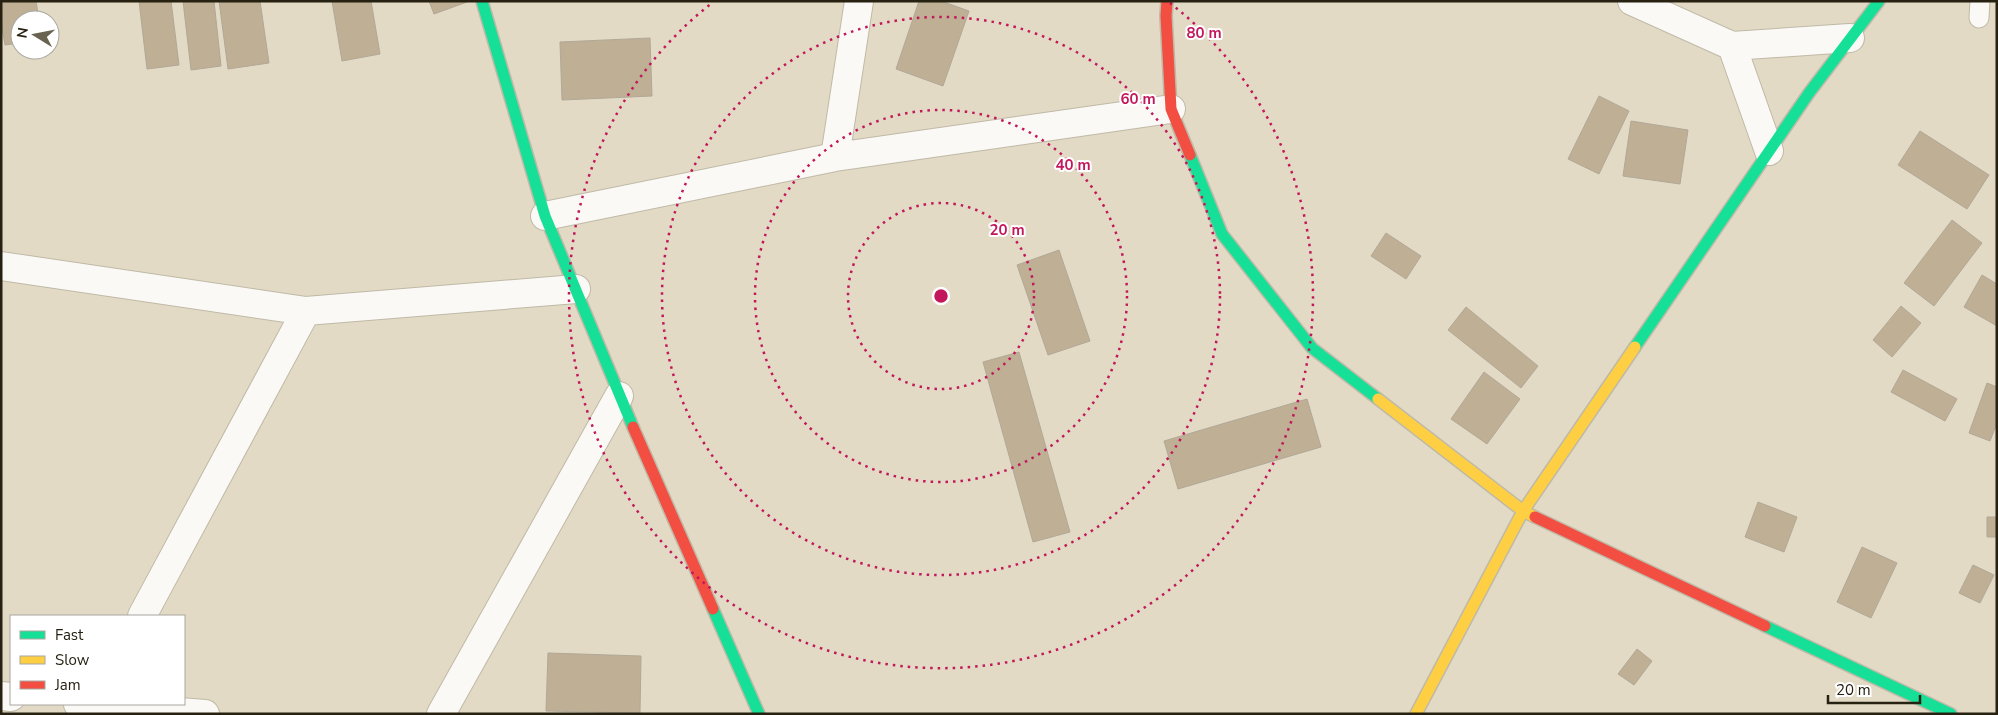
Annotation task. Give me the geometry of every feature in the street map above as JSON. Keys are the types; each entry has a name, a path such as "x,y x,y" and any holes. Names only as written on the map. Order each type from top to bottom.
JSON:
{"street":[{"path":"482,1 545,216 619,396 759,714"},
{"path":"835,157 859,1"},
{"path":"1166,1 1171,109 1222,234 1312,348 1523,511 1951,714"},
{"path":"1632,1 1732,46 1850,38"},
{"path":"1416,714 1523,511 1809,93 1878,1"},
{"path":"1732,46 1769,151"},
{"path":"545,216 835,157 1171,109"},
{"path":"1,266 306,311 576,289"},
{"path":"143,615 306,311"},
{"path":"441,714 619,396"},
{"path":"89,707 205,714"}],"building":[{"path":"1,1 36,1 37,10 10,10 10,44 5,45 1,23"},
{"path":"139,1 171,1 179,65 147,69"},
{"path":"183,1 214,1 221,66 191,70"},
{"path":"219,1 260,1 269,63 228,69"},
{"path":"332,1 371,1 380,54 342,61"},
{"path":"429,1 466,1 467,2 434,14"},
{"path":"919,1 941,1 969,11 943,86 896,69"},
{"path":"650,38 652,96 562,100 560,42"},
{"path":"1599,96 1629,111 1599,174 1568,159"},
{"path":"1631,121 1688,130 1680,184 1623,176"},
{"path":"1920,131 1989,175 1967,209 1898,165"},
{"path":"1952,220 1982,243 1934,306 1904,283"},
{"path":"1386,233 1421,256 1406,279 1371,256"},
{"path":"1059,250 1090,341 1048,355 1017,265"},
{"path":"1982,275 1997,284 1997,326 1964,307"},
{"path":"1901,306 1921,323 1892,357 1873,340"},
{"path":"1466,307 1538,366 1521,388 1448,330"},
{"path":"1019,352 1070,532 1033,542 983,362"},
{"path":"1903,370 1957,399 1945,421 1891,392"},
{"path":"1484,372 1520,399 1487,444 1451,419"},
{"path":"1987,383 1997,387 1997,423 1990,441 1969,433"},
{"path":"1307,399 1321,447 1178,489 1164,441"},
{"path":"1758,502 1797,517 1784,552 1745,537"},
{"path":"1987,517 1997,517 1997,537 1987,537"},
{"path":"1862,547 1897,563 1871,618 1837,602"},
{"path":"1973,565 1994,575 1980,603 1959,593"},
{"path":"1637,649 1652,661 1634,685 1618,674"},
{"path":"548,653 641,656 640,713 546,711"}],"traffic: fast":[{"path":"482,1 545,216 633,427"},
{"path":"1635,347 1809,93 1879,1"},
{"path":"1190,155 1222,234 1312,348 1378,399"},
{"path":"713,609 759,714"},
{"path":"1765,626 1951,714"}],"traffic: slow":[{"path":"1416,714 1523,511 1635,347"},
{"path":"1378,399 1523,511 1535,517"}],"traffic: jam":[{"path":"1167,1 1166,16 1171,109 1190,155"},
{"path":"633,427 713,609"},
{"path":"1535,517 1765,626"}]}
